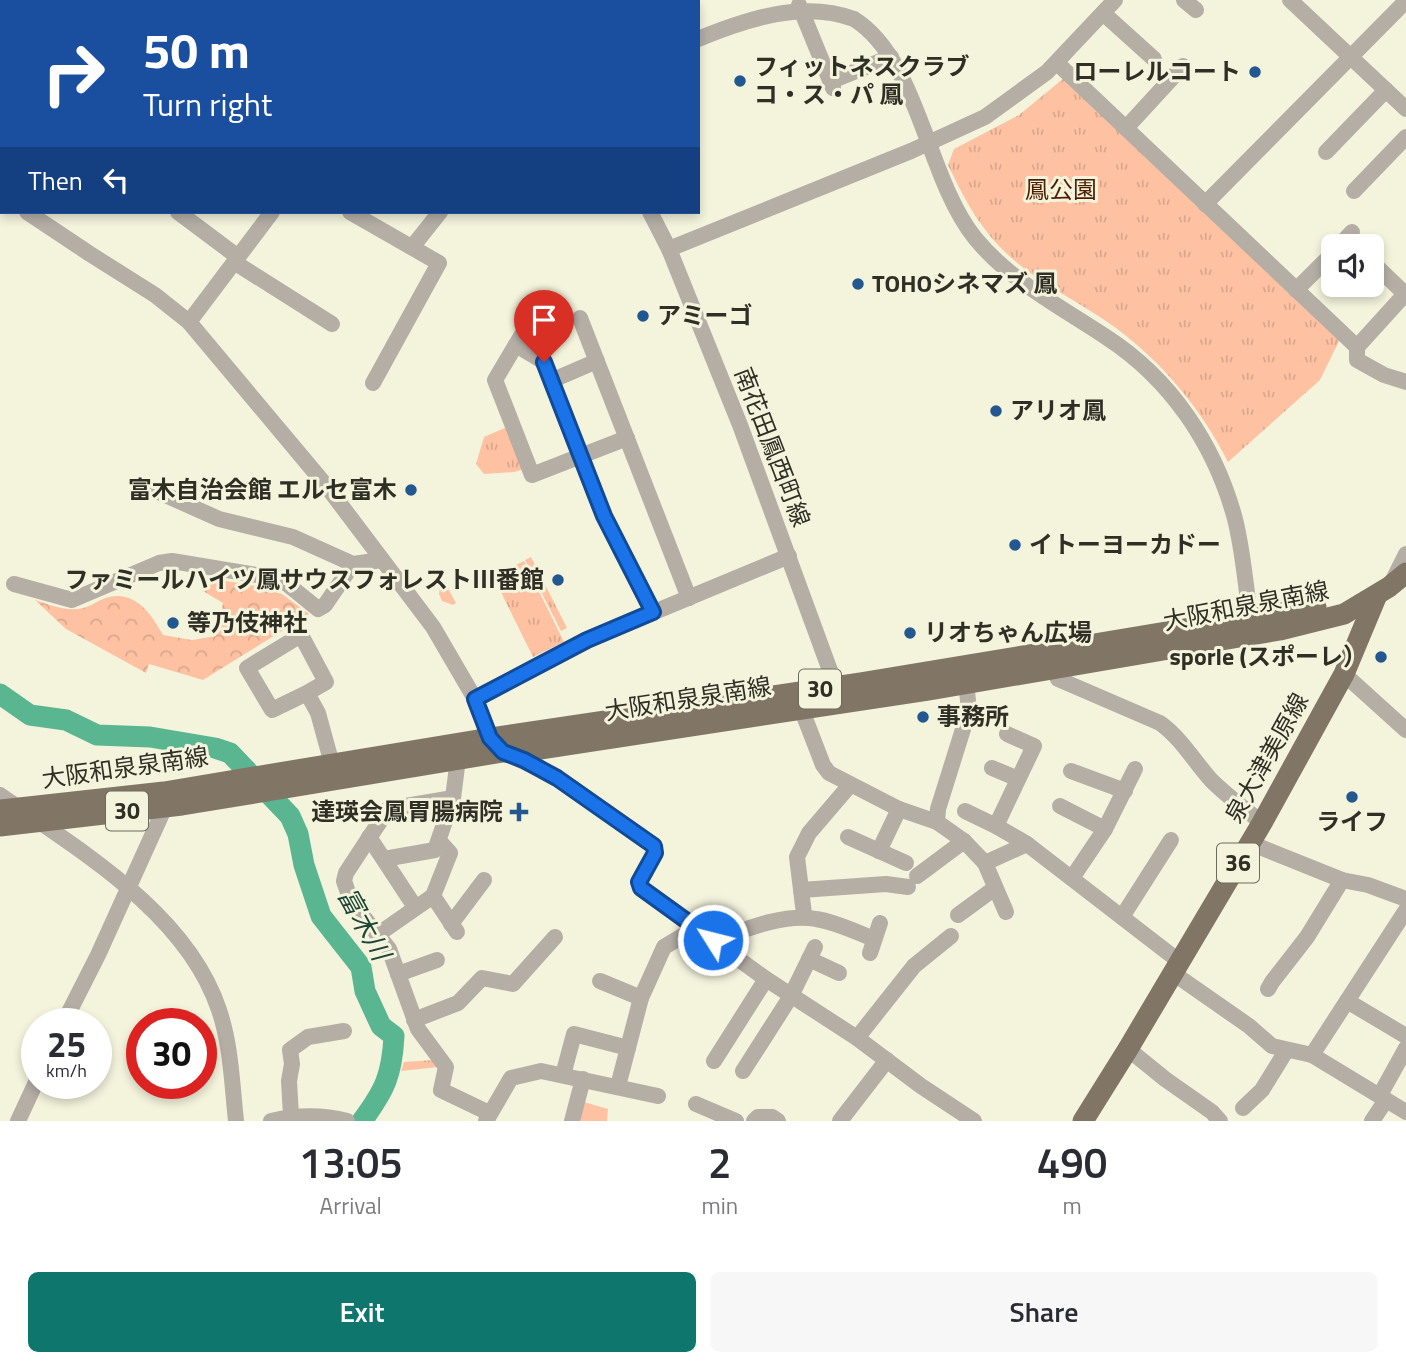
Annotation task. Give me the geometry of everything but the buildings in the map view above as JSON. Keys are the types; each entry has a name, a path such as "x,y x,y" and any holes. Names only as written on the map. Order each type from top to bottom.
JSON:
{"main road":[{"name":"大阪和泉泉南線","path":"497,745 540,748 801,708 839,695 966,682 1280,630 1344,614 1383,591 1406,573"},
{"name":"大阪和泉泉南線","path":"0,826 20,814 63,802 165,799 497,745 839,695 1293,612 1383,591"},
{"name":"泉大津美原線","path":"1083,1121 1262,823 1344,674 1383,591"},
{"name":"大阪和泉泉南線","path":"258,784 332,764 459,752"}],"street":[{"path":"669,249 928,144 985,117 1057,63 1115,0"},
{"path":"1290,0 1406,109"},
{"path":"1205,204 1406,1"},
{"path":"799,5 832,84 891,57"},
{"path":"700,38 768,10 799,5 827,8 852,18 874,34 891,57 951,202 975,238 1021,282 1122,348 1153,374 1185,412 1210,454 1228,496 1235,521 1250,618"},
{"path":"1103,13 1154,59"},
{"path":"1057,63 1357,347"},
{"path":"1126,128 1183,66"},
{"path":"1326,152 1386,90"},
{"path":"1354,191 1406,137"},
{"path":"35,214 189,321 257,400 433,627 475,699 497,745 557,778 654,846 655,853 639,882 641,888 766,979 857,1038 974,1121"},
{"path":"180,214 236,259 332,324"},
{"path":"189,321 270,214"},
{"path":"354,214 439,263 373,383"},
{"path":"413,246 438,214"},
{"name":"南花田鳳西町線","path":"651,214 669,249 789,556 839,695"},
{"path":"1296,290 1321,265"},
{"path":"1384,273 1406,293 1357,347 1357,360 1380,373 1406,382"},
{"path":"580,318 689,598"},
{"path":"530,321 495,380 532,475 627,438"},
{"path":"516,345 544,362 604,516 653,612"},
{"path":"552,380 597,361"},
{"path":"152,489 219,519 293,537 353,564 382,560"},
{"path":"1383,591 1406,554"},
{"path":"475,699 587,640 789,556"},
{"path":"14,584 72,600 159,563 172,561 281,579 318,608 325,605 353,564"},
{"path":"300,635 326,681 307,693 272,710 247,668 300,635"},
{"path":"1053,668 1058,679 1167,728 1213,782 1262,823"},
{"path":"1344,674 1403,723"},
{"path":"937,822 938,809 969,710 966,682"},
{"path":"307,693 318,713 332,764"},
{"path":"801,708 823,765 830,773 898,809 937,822 964,841 985,863 1006,912"},
{"path":"996,826 1034,746 1007,734"},
{"path":"384,859 435,850 440,842 453,798 459,752"},
{"path":"992,768 1018,779"},
{"path":"1072,878 1105,829 1135,769"},
{"path":"1071,771 1125,791"},
{"path":"804,914 797,857 809,833 850,785"},
{"path":"0,795 20,814 127,887 155,911 185,947 219,1009 228,1050 236,1121"},
{"path":"453,798 388,809 346,873 344,881 351,901 389,949 418,1029 446,1067 441,1090 487,1117 511,1078 541,1071 658,1096"},
{"path":"71,1008 98,955 165,799"},
{"path":"1060,806 1105,829"},
{"path":"879,851 898,809"},
{"path":"965,811 1027,845 1072,878 1122,917 1176,967 1272,1046 1312,1055 1406,1112"},
{"path":"369,837 415,907"},
{"path":"848,837 906,863"},
{"path":"1122,917 1171,840"},
{"path":"801,890 912,881 964,841"},
{"path":"377,935 433,896 450,853 440,842"},
{"path":"1250,843 1342,880 1368,885 1406,899"},
{"path":"985,863 1027,845"},
{"path":"433,896 454,928 484,880"},
{"path":"1269,989 1307,937 1342,880"},
{"path":"958,915 995,888"},
{"path":"1312,1055 1406,911"},
{"path":"713,940 768,923 816,918 872,946 880,923"},
{"path":"618,1086 641,998 664,947 696,928"},
{"path":"857,1038 914,966 951,936"},
{"path":"414,1020 458,1003 482,978 513,984 555,937"},
{"path":"743,1071 791,996 812,953 839,973"},
{"path":"398,974 437,960"},
{"path":"715,1061 766,979"},
{"path":"600,981 641,998"},
{"path":"1347,1001 1406,1036"},
{"path":"291,1116 290,1050 308,1037 344,1031"},
{"path":"563,1075 574,1034 628,1048"},
{"path":"1371,1121 1406,1048"},
{"path":"1128,1049 1212,1112 1220,1121"},
{"path":"1243,1108 1262,1090 1286,1051"},
{"path":"840,1121 887,1060"},
{"path":"572,1121 583,1079"},
{"path":"18,1121 28,1099"},
{"path":"696,1104 736,1121"},
{"path":"271,1121 291,1116 331,1117 347,1121"},
{"path":"754,1121 758,1117 772,1117 778,1121"}],"green space":[{"name":"鳳公園","path":"1064,78 1340,339 1320,380 1228,462 1194,406 1150,356 1116,328 1026,270 999,246 976,217 948,165 954,149 1019,115"},
{"path":"507,427 524,469 484,474 476,464 484,437"},
{"path":"531,557 567,628 561,631 525,560"},
{"path":"524,561 564,642 533,657 493,576"},
{"name":"等乃伎神社","path":"204,578 247,584 282,594 309,614 203,680 149,664 146,673 66,629 35,600 77,609 109,597 127,598 142,606 163,635 192,640 216,636 223,603 203,591"},
{"path":"445,583 456,603 453,605 442,601 439,594 440,586"},
{"path":"434,1060 438,1067 401,1071 404,1062"},
{"path":"584,1102 608,1109 607,1121 580,1121"}],"waterway":[{"name":"富木川","path":"0,694 30,715 66,720 97,735 150,737 230,753 290,816 298,834 304,865 321,916 361,967 365,991 381,1026 394,1036 386,1082 362,1121"}],"place":[{"name":"ローレルコート","path":"1255,72"},
{"name":"フィットネスクラブ コ・ス・パ 鳳","path":"740,81"},
{"name":"TOHOシネマズ 鳳","path":"858,284"},
{"name":"アミーゴ","path":"643,316"},
{"name":"アリオ鳳","path":"996,411"},
{"name":"富木自治会館 エルセ富木","path":"411,490"},
{"name":"イトーヨーカドー","path":"1015,545"},
{"name":"ファミールハイツ鳳サウスフォレストⅢ番館","path":"558,580"},
{"name":"等乃伎神社","path":"173,623"},
{"name":"リオちゃん広場","path":"910,633"},
{"name":"sporle (スポーレ）","path":"1381,657"},
{"name":"事務所","path":"923,717"},
{"name":"ライフ","path":"1352,797"},
{"name":"達瑛会鳳胃腸病院","path":"519,812"}],"route":[{"path":"544,362 604,516 653,612 587,640 475,699 490,738 503,752 557,778 654,846 655,853 639,882 641,888 713,940"}]}
